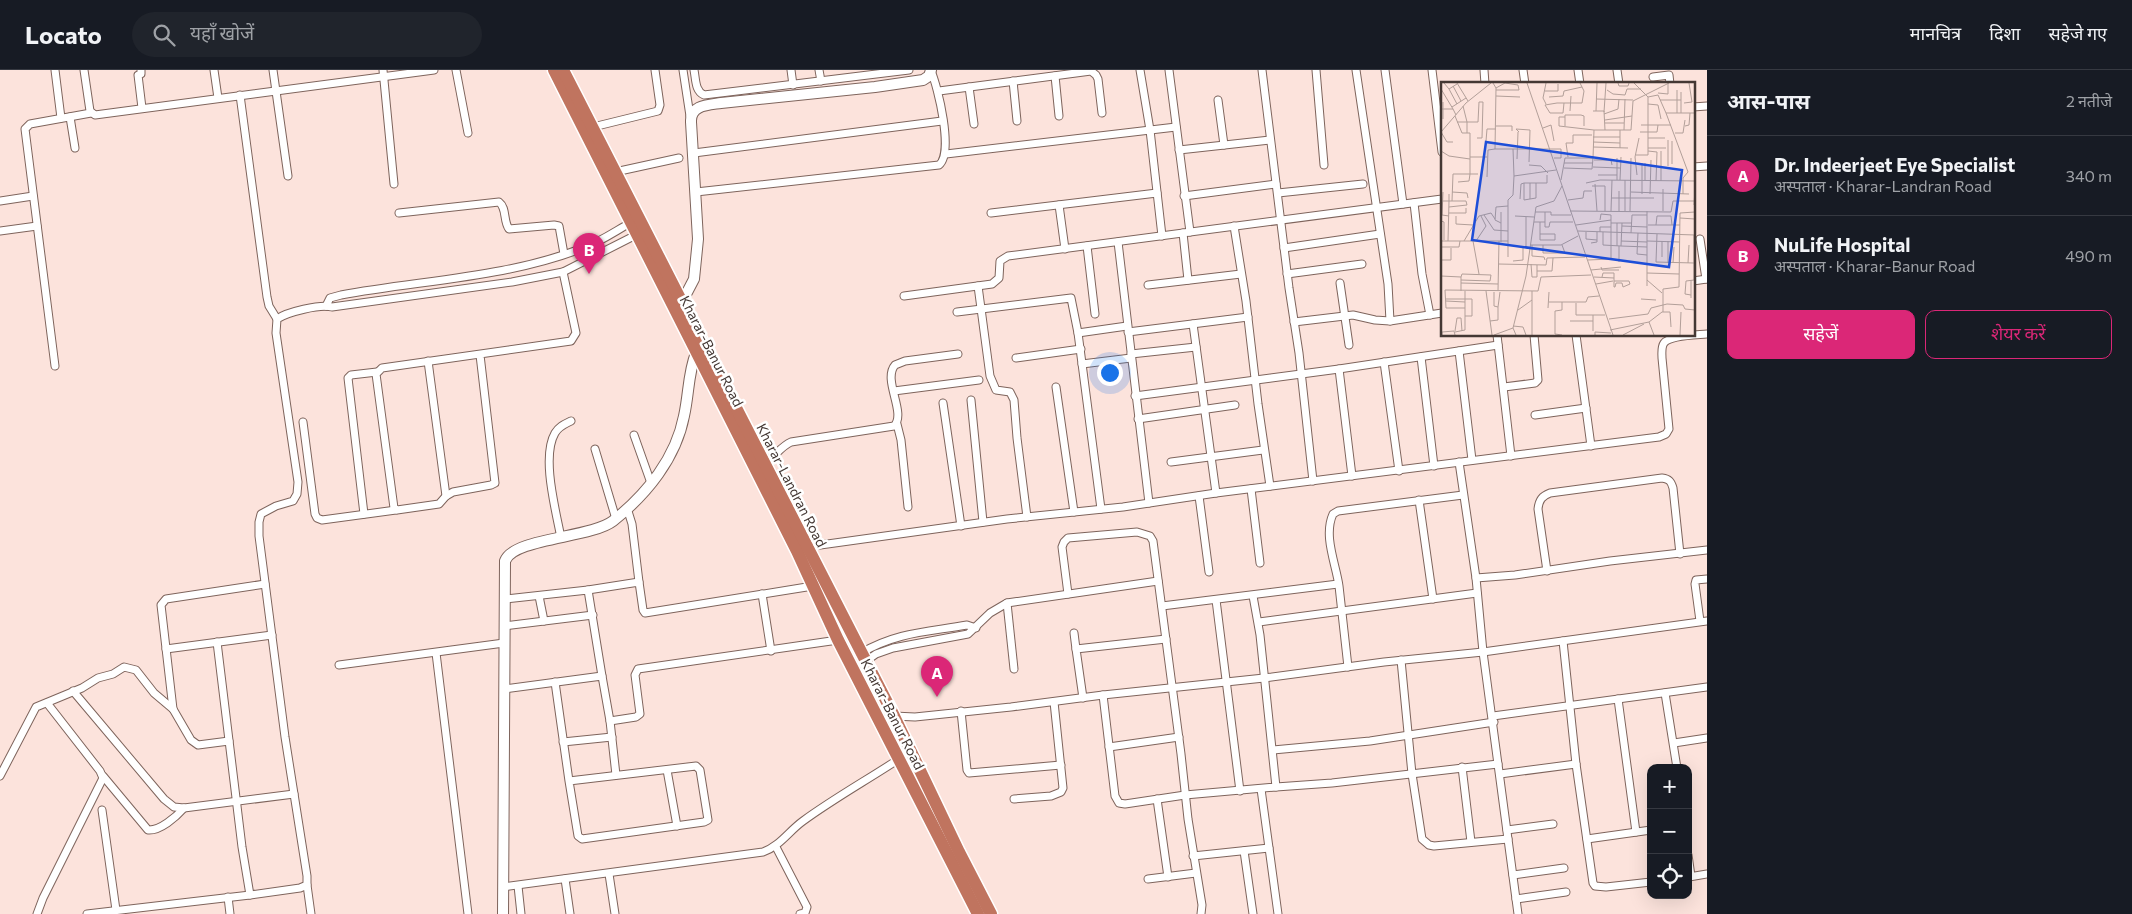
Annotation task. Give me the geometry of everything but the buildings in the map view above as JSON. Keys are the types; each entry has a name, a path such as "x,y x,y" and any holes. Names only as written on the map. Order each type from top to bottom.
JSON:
{"highway":[{"name":"Kharar-Banur Road","path":"554,70 630,223 643,240 802,549 813,586 838,640 978,914"},
{"name":"Kharar-Landran Road","path":"563,70 615,172 643,240 682,302 701,350 764,463 802,549 864,657 991,914"}],"street":[{"path":"55,70 61,118"},
{"path":"84,70 91,113"},
{"path":"141,70 141,74 138,75 142,108"},
{"path":"214,70 218,98"},
{"path":"273,70 288,176"},
{"path":"55,366 25,127 30,124 91,113 98,114 276,91 383,73 434,70"},
{"path":"456,70 468,133"},
{"path":"592,127 658,111 660,105 655,70"},
{"path":"682,302 696,272 698,239 694,153 683,70"},
{"path":"694,70 696,86 700,93 704,95 909,70"},
{"path":"791,70 793,85"},
{"path":"819,70 821,81"},
{"path":"690,116 695,110 705,105 914,82 929,76 931,70"},
{"path":"696,192 934,166 942,162 946,154 938,91 931,70"},
{"path":"1140,70 1150,130 1162,236"},
{"path":"1169,70 1184,196 1188,280"},
{"path":"1262,70 1313,480"},
{"path":"1316,70 1324,164"},
{"path":"1356,70 1388,284 1390,321"},
{"path":"1385,70 1403,204"},
{"path":"1432,70 1441,144"},
{"path":"938,91 1094,72 1098,79 1102,114"},
{"path":"383,73 394,184"},
{"path":"1653,77 1669,75 1670,82"},
{"path":"1055,76 1059,116"},
{"path":"1013,81 1017,121"},
{"path":"969,87 974,124"},
{"path":"240,95 267,297 277,319 276,333 298,482 297,494 293,501 269,509 261,514 259,536 294,794 308,876 307,885 311,914"},
{"path":"1218,100 1224,145"},
{"path":"1694,107 1707,106"},
{"path":"70,117 75,148"},
{"path":"694,153 942,121"},
{"path":"946,154 1176,126"},
{"path":"1179,150 1270,140"},
{"path":"615,172 679,158"},
{"path":"1694,168 1707,166"},
{"path":"1184,196 1276,184"},
{"path":"1278,193 1363,184"},
{"path":"991,213 1157,193"},
{"path":"0,201 33,196"},
{"path":"904,296 992,284 997,282 1000,261 1004,257 1441,199"},
{"path":"398,213 499,202 502,204 509,229 559,226 564,254"},
{"path":"1414,202 1422,274 1430,314"},
{"path":"1059,205 1065,249"},
{"path":"326,306 330,298 340,294 501,270 564,254 601,240 630,223"},
{"path":"0,231 37,226"},
{"path":"1234,226 1270,486"},
{"path":"1284,248 1380,234"},
{"path":"1694,281 1707,279 1700,239"},
{"path":"277,319 286,314 326,306 332,307 512,282 563,272 594,254 643,240"},
{"path":"1118,242 1149,502"},
{"path":"1087,246 1095,314"},
{"path":"1288,274 1362,264"},
{"path":"364,514 348,378 351,375 377,372 382,368 566,342 575,338 576,333 563,272"},
{"path":"1148,285 1241,274"},
{"path":"1340,283 1349,345"},
{"path":"978,286 991,381 996,390 1010,392 1014,400 1016,438 1027,517"},
{"path":"957,312 1069,297 1073,300 1101,509"},
{"path":"1294,322 1345,315 1359,315 1375,320 1390,321 1441,313"},
{"path":"1078,333 1194,324 1248,317"},
{"path":"1194,324 1216,493"},
{"path":"1694,335 1707,334"},
{"path":"1497,336 1511,456"},
{"path":"1504,387 1534,383 1538,380 1534,336"},
{"path":"1576,336 1591,446"},
{"path":"802,549 983,522 1101,509 1313,480 1399,471 1651,438 1666,434 1669,429 1662,348 1664,342 1671,338 1689,336"},
{"path":"1136,396 1339,369 1498,345"},
{"path":"1082,364 1196,346"},
{"path":"1016,358 1081,349"},
{"path":"503,914 505,560 509,554 521,547 599,528 616,519 651,483 663,468 676,446 684,415 690,371 701,350"},
{"path":"1459,351 1472,460"},
{"path":"908,507 892,368 898,363 958,354"},
{"path":"303,422 317,518 322,520 439,504 446,496 454,492 491,485 495,483 480,355"},
{"path":"1420,357 1434,466"},
{"path":"428,361 446,496"},
{"path":"1384,362 1399,471"},
{"path":"1339,369 1352,476"},
{"path":"377,372 396,510"},
{"path":"894,391 980,380"},
{"path":"1056,387 1074,512"},
{"path":"970,400 983,522"},
{"path":"943,402 961,526"},
{"path":"1138,418 1235,405"},
{"path":"1535,416 1586,408"},
{"path":"560,538 549,454 556,432 564,424 571,421"},
{"path":"764,463 770,460 784,445 791,442 891,427 897,424"},
{"path":"634,435 651,483"},
{"path":"595,449 616,519"},
{"path":"1171,462 1264,450"},
{"path":"1458,462 1476,578 1483,652 1518,914"},
{"path":"1547,571 1538,509 1539,502 1543,496 1550,493 1662,478 1671,482 1680,554"},
{"path":"1251,489 1260,563"},
{"path":"1348,667 1338,584 1332,556 1330,525 1333,514 1338,511 1463,495"},
{"path":"1199,496 1209,572"},
{"path":"1419,500 1433,599"},
{"path":"627,508 633,528 643,610 645,613 813,586"},
{"path":"1068,594 1062,547 1068,538 1103,534 1146,534 1154,541 1193,856 1202,905 1201,914"},
{"path":"1476,578 1547,571 1610,561 1707,550"},
{"path":"881,722 894,716 915,717 1264,678 1401,660 1483,652 1704,621 1695,584 1696,580 1707,579"},
{"path":"864,657 884,640 967,625 976,628 990,614 1007,603 1037,597 1158,581"},
{"path":"504,599 640,582"},
{"path":"229,741 202,746 195,744 172,709 161,608 162,602 166,599 265,584"},
{"path":"1162,606 1338,584"},
{"path":"588,590 610,721 616,775"},
{"path":"1258,622 1477,593"},
{"path":"762,594 771,651"},
{"path":"539,596 544,621"},
{"path":"1254,596 1276,787"},
{"path":"1216,600 1240,791"},
{"path":"1007,603 1014,670"},
{"path":"504,626 592,615"},
{"path":"1074,633 1083,698"},
{"path":"166,649 272,636"},
{"path":"1076,649 1166,639"},
{"path":"610,721 636,717 640,714 634,675 638,668 771,651 838,640"},
{"path":"1562,641 1591,876 1595,886 1606,887 1647,882"},
{"path":"217,642 250,895"},
{"path":"339,664 504,643"},
{"path":"436,653 468,914"},
{"path":"1401,660 1412,774 1421,834 1425,843 1434,846 1508,839"},
{"path":"0,776 34,710 39,705 47,703 98,678 113,674 124,667 136,670 154,693 172,709"},
{"path":"504,689 602,676"},
{"path":"555,682 569,781 580,838 585,839 704,822 708,817 698,767 569,781"},
{"path":"1273,750 1409,736 1570,705 1707,687"},
{"path":"73,691 164,799 174,807 184,808 294,794"},
{"path":"1666,692 1677,764"},
{"path":"1104,695 1117,800 1125,804 1185,795 1261,789 1498,764"},
{"path":"1618,699 1636,832"},
{"path":"1014,799 1051,796 1061,792 1063,788 1054,702"},
{"path":"47,703 103,776 148,830 152,831 172,820 184,808"},
{"path":"961,711 966,768 969,773 1061,765"},
{"path":"564,742 612,737"},
{"path":"1110,747 1179,737"},
{"path":"1674,743 1707,738"},
{"path":"503,887 764,852 776,847 802,822 898,760"},
{"path":"1500,774 1576,764"},
{"path":"1462,767 1471,842"},
{"path":"668,770 677,826"},
{"path":"37,914 103,776"},
{"path":"1261,789 1278,914"},
{"path":"1157,799 1168,877"},
{"path":"102,810 116,910"},
{"path":"1507,830 1553,824"},
{"path":"1587,839 1647,831"},
{"path":"776,847 807,907 805,913 800,914"},
{"path":"1193,856 1269,848"},
{"path":"1244,851 1253,914"},
{"path":"1512,875 1564,868"},
{"path":"1148,880 1196,873"},
{"path":"609,874 615,914"},
{"path":"1692,877 1707,874"},
{"path":"565,879 570,914"},
{"path":"87,914 250,895 293,889 307,885"},
{"path":"518,886 521,914"},
{"path":"1516,899 1566,892"},
{"path":"228,897 230,914"}],"place":[{"name":"NuLife Hospital","path":"589,274"},
{"name":"Dr. Indeerjeet Eye Specialist","path":"937,697"}]}
